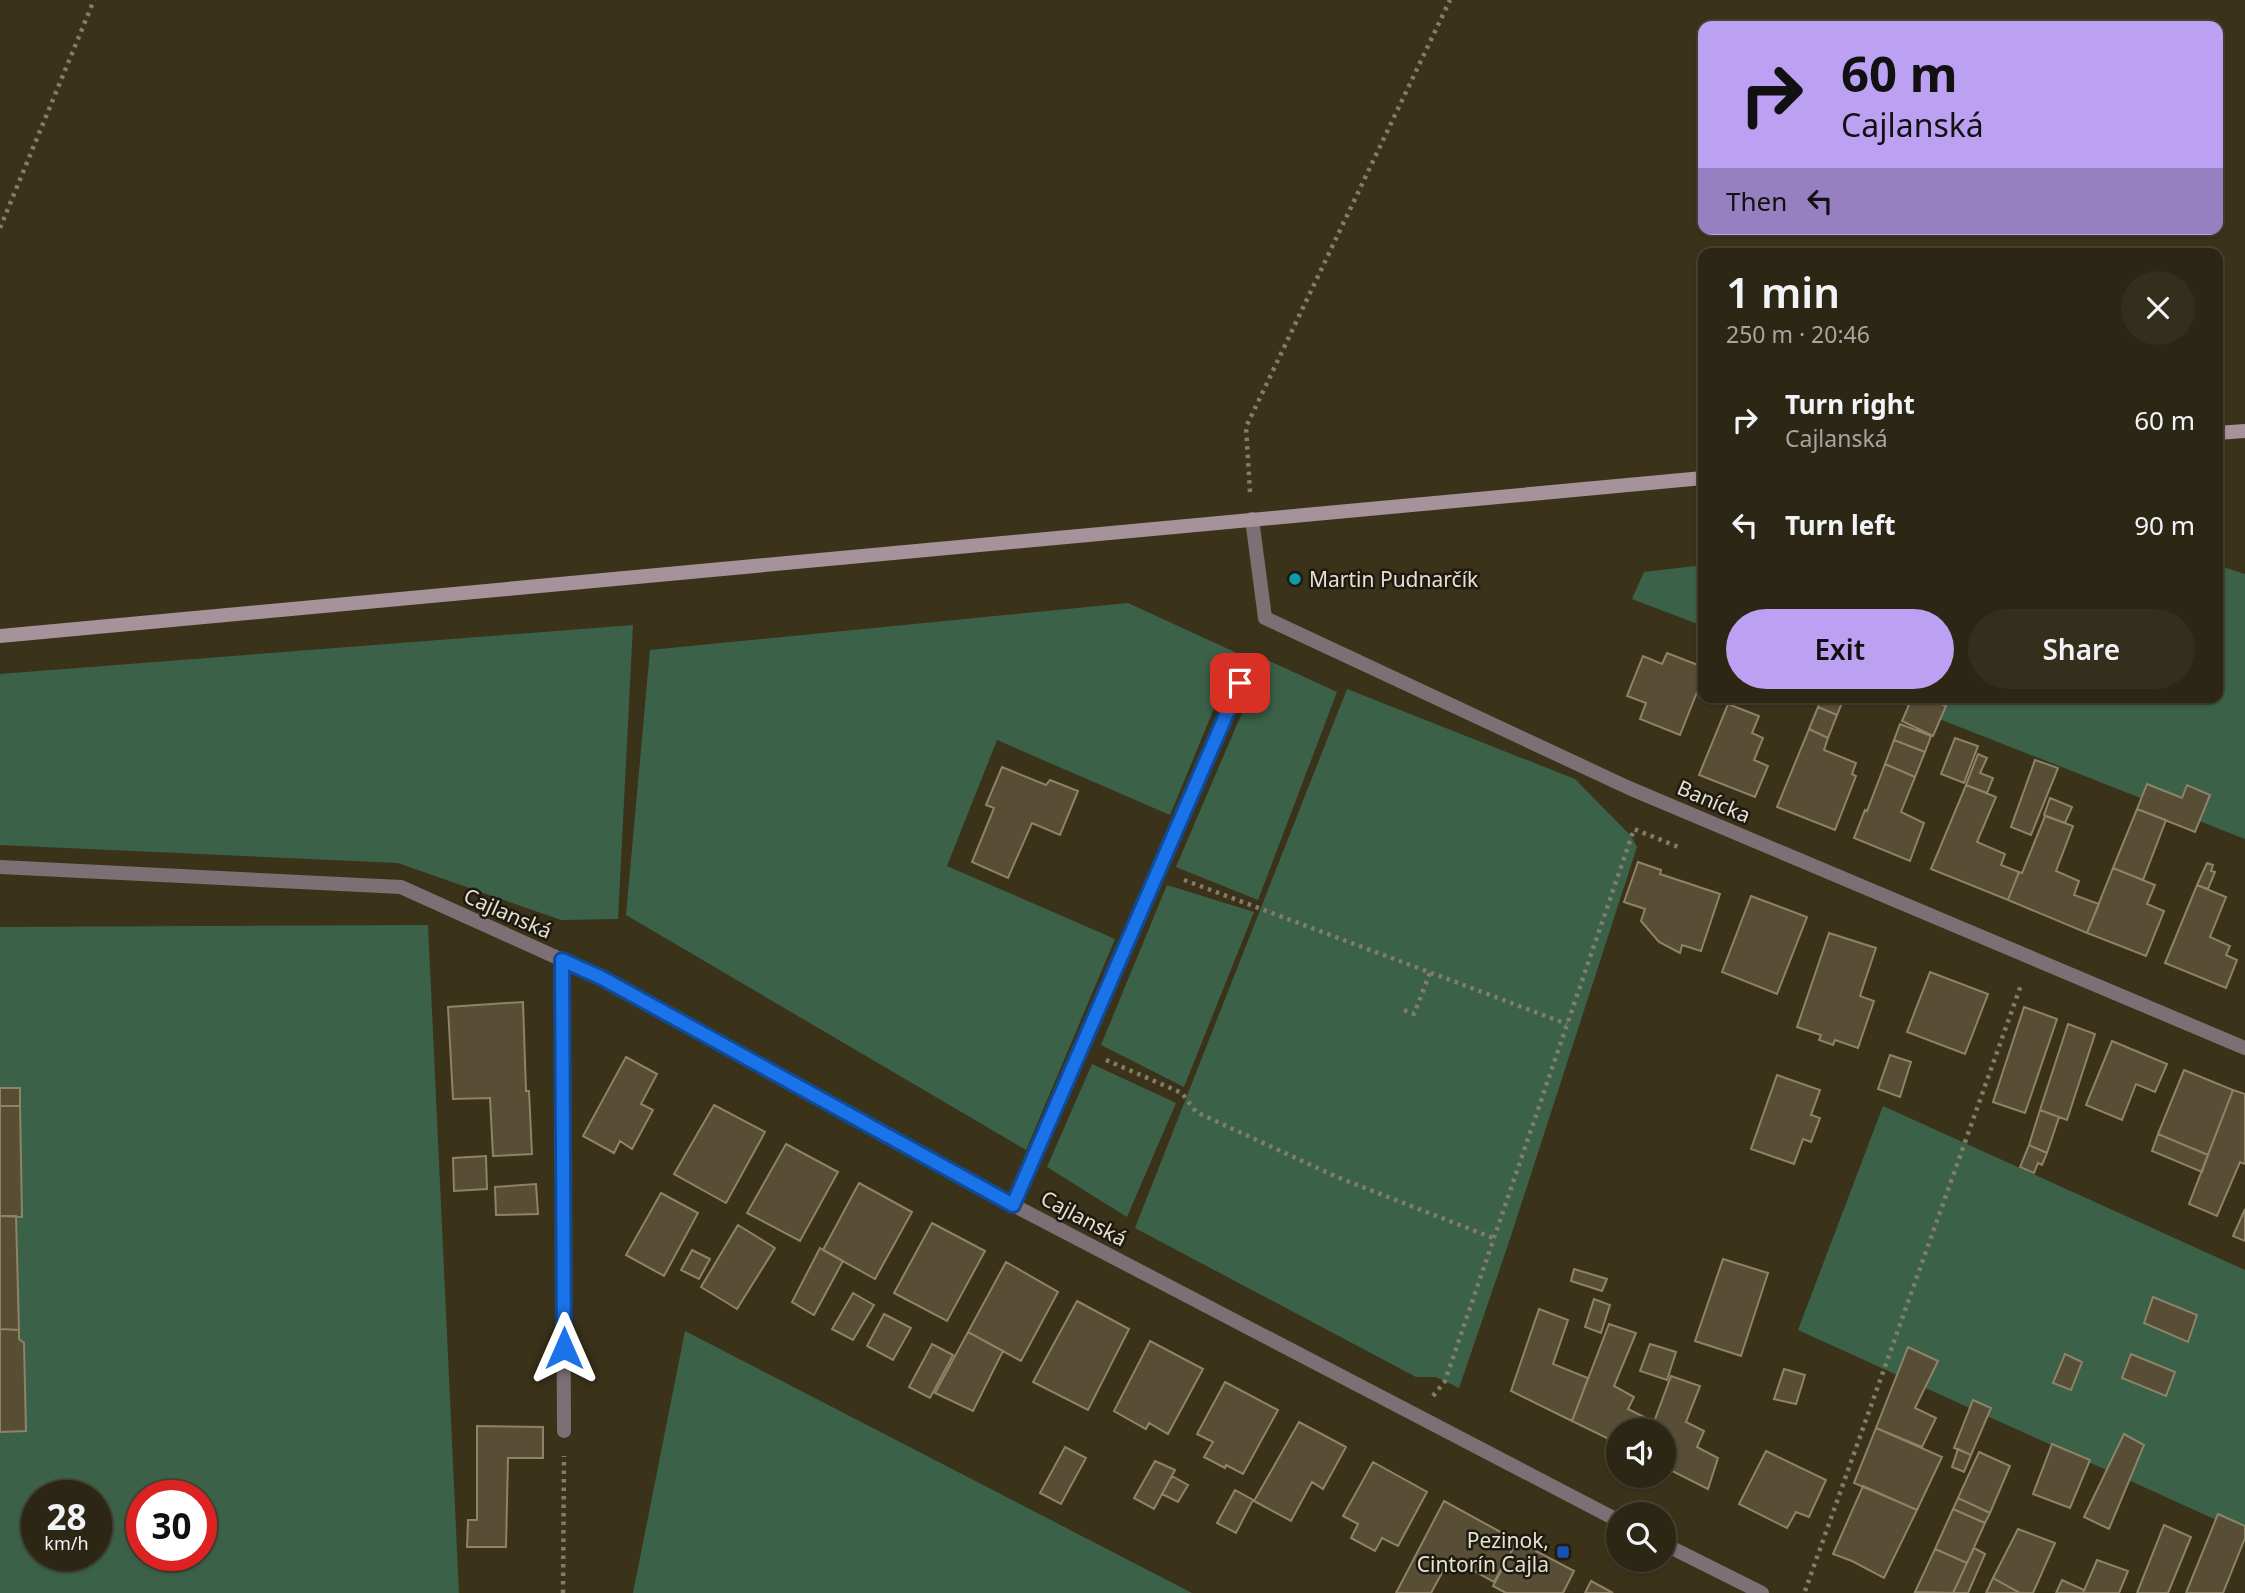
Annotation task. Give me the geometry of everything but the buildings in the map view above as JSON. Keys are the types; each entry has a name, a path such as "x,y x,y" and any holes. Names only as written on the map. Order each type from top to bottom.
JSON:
{"main road":[{"path":"2223,433 2245,431"},
{"path":"0,636 1698,478"}],"street":[{"name":"Banícka","path":"1252,519 1265,618 1629,788 2245,1048"},
{"path":"1013,1205 1250,660"},
{"name":"Cajlanská","path":"0,867 401,887 602,978 1013,1205 1606,1514"},
{"path":"562,960 564,1431"},
{"path":"1676,1550 1762,1593"}],"path":[{"path":"0,228 94,0"},
{"path":"1252,519 1246,427 1450,0"},
{"path":"1432,1397 1445,1381 1634,829 1681,848"},
{"path":"1158,871 1567,1024"},
{"path":"1404,1010 1414,1014 1430,973"},
{"path":"1805,1591 2021,985"},
{"path":"1081,1048 1182,1093 1196,1112 1219,1123 1338,1177 1493,1238"},
{"path":"563,1593 564,1431"}],"green space":[{"path":"1698,566 1698,624 1632,599 1644,572"},
{"path":"2223,567 2245,574 2245,839 1899,703 2223,703"},
{"path":"1128,603 1237,653 1170,815 997,740 947,866 1115,939 1026,1150 626,915 650,650"},
{"path":"633,625 618,919 561,920 398,863 0,845 0,674"},
{"path":"1265,659 1337,692 1258,900 1176,867"},
{"path":"1347,689 1575,779 1631,836 1637,847 1459,1388 1436,1377 1416,1377 1135,1228"},
{"path":"1167,885 1254,912 1184,1087 1101,1045"},
{"path":"428,925 459,1593 0,1593 0,927"},
{"path":"1092,1064 1176,1103 1127,1217 1047,1167"},
{"path":"1883,1106 2245,1270 2245,1533 1798,1330"},
{"path":"685,1331 1192,1593 633,1593"}],"place":[{"name":"Martin Pudnarčík","path":"1295,579"},
{"name":"Pezinok, Cintorín Cajla","path":"1563,1552"}],"route":[{"path":"564,1348 562,960 602,978 1013,1205 1240,683"}]}
